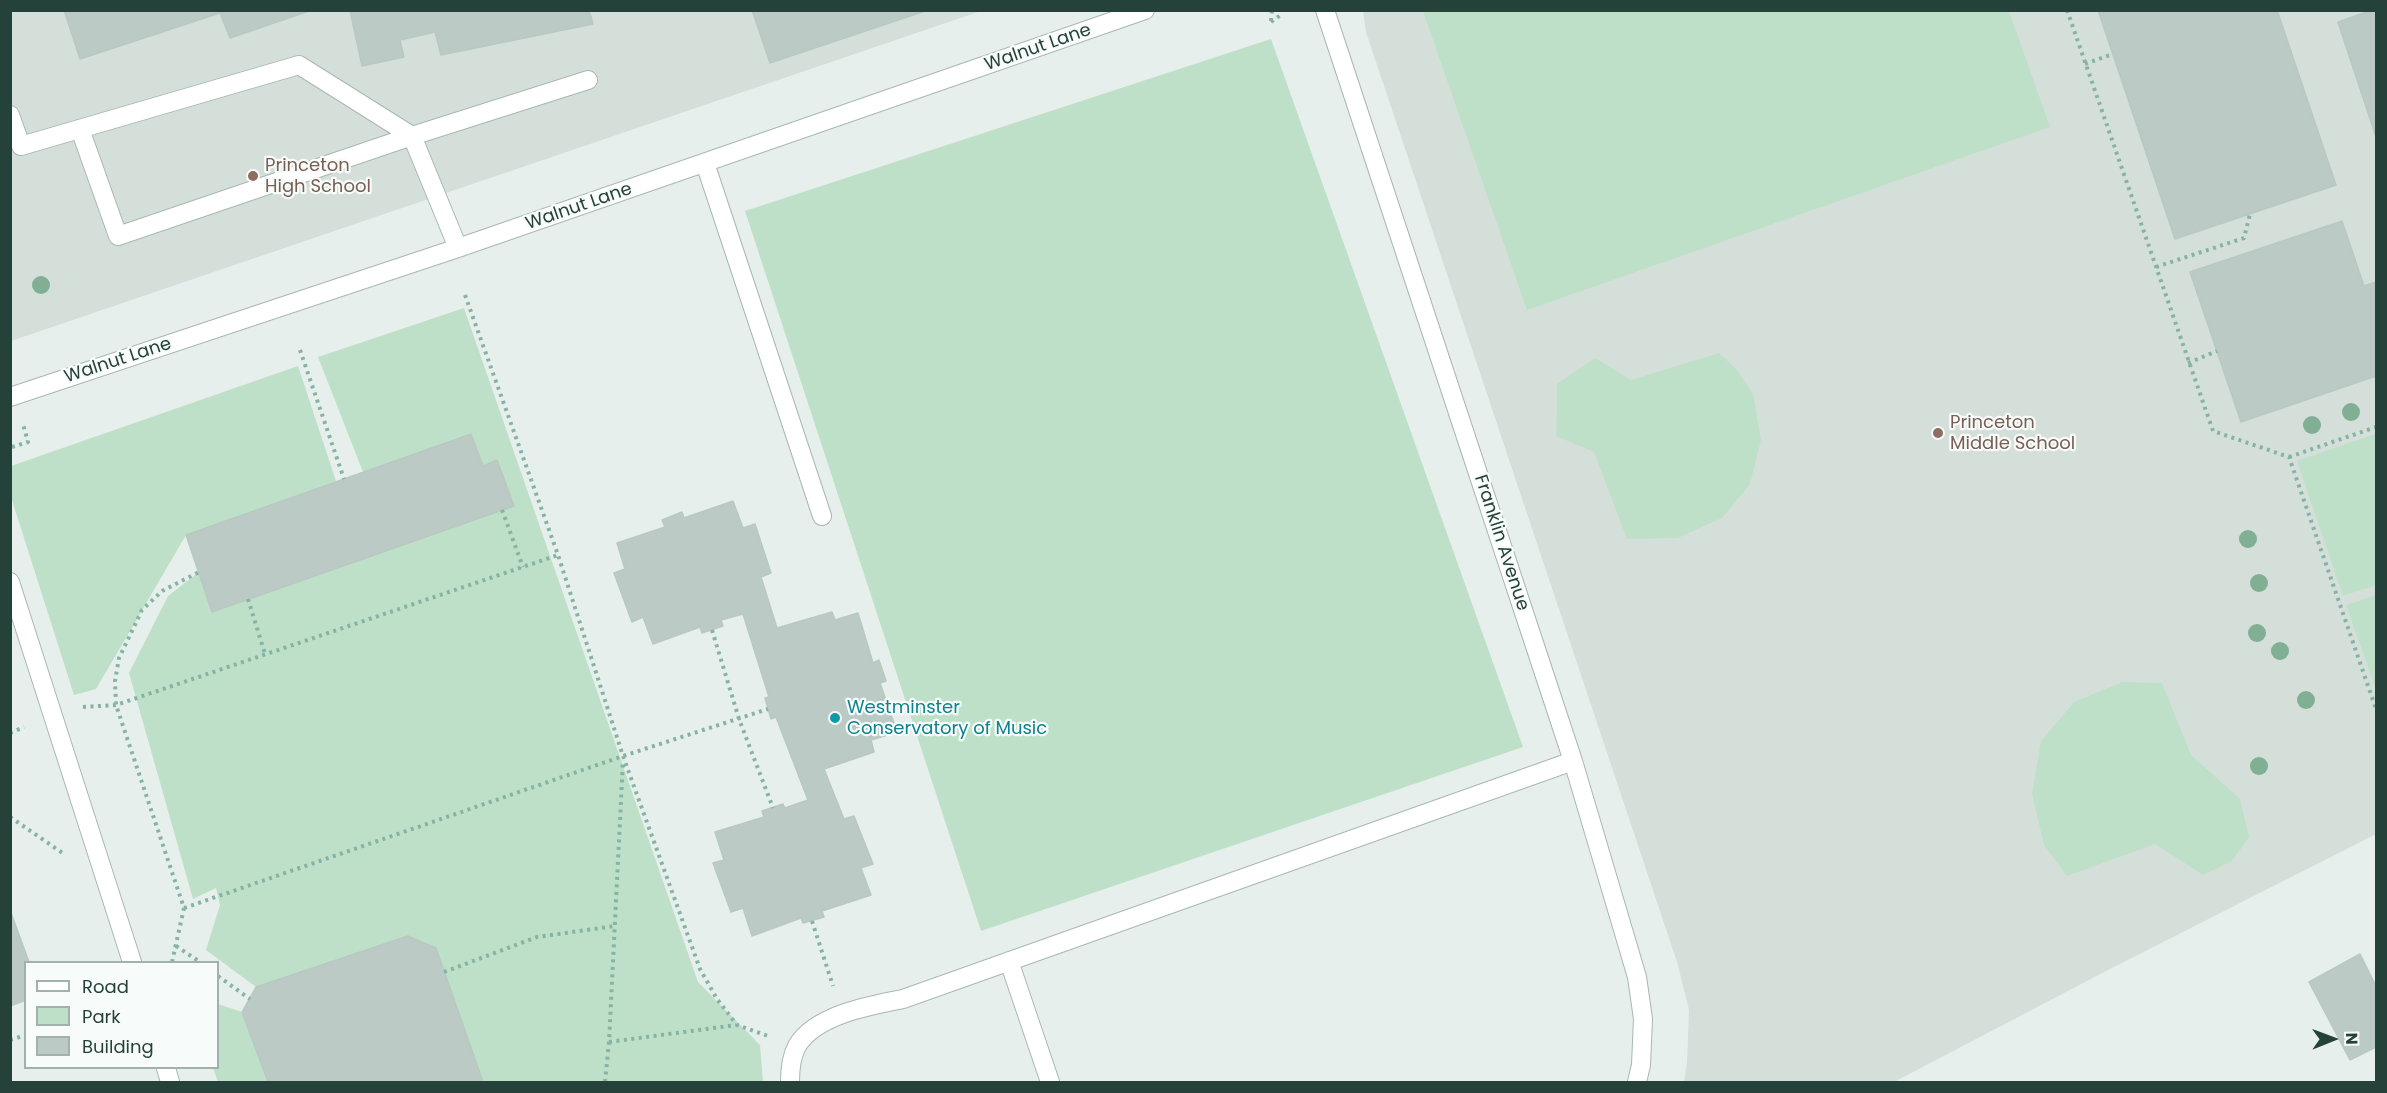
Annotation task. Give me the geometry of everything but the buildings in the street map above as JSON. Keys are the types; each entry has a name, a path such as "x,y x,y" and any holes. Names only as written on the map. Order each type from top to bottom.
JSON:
{"street":[{"name":"Walnut Lane","path":"10,396 458,248 1145,10"},
{"name":"Franklin Avenue","path":"1325,10 1573,761 1637,977 1642,1018 1641,1065 1637,1083"},
{"path":"10,115 21,146 299,65 412,136 458,248"},
{"path":"80,129 118,236 412,136 588,80"},
{"path":"705,163 822,516"},
{"path":"10,582 131,961"},
{"path":"790,1083 791,1061 797,1046 808,1033 821,1024 868,1006 903,999 1009,962 1573,761"},
{"path":"1009,962 1050,1083"}],"path":[{"path":"1272,10 1271,22 1282,14"},
{"path":"2067,10 2212,431 2289,457 2376,427"},
{"path":"2085,64 2113,54"},
{"path":"2156,267 2244,238 2250,214"},
{"path":"465,295 558,555 623,756 700,969 717,999 736,1025"},
{"path":"300,350 344,479"},
{"path":"2188,363 2217,351"},
{"path":"12,447 28,442 22,423"},
{"path":"2289,457 2376,709"},
{"path":"501,510 523,567"},
{"path":"83,707 116,705 558,555"},
{"path":"173,961 184,908 116,705 114,681 119,658 142,610 162,591 199,572"},
{"path":"248,599 265,654"},
{"path":"712,630 739,719 773,808"},
{"path":"184,908 623,756 768,709"},
{"path":"10,733 24,727"},
{"path":"605,1083 623,756"},
{"path":"10,817 65,854"},
{"path":"812,921 834,988"},
{"path":"444,972 537,937 615,926"},
{"path":"177,946 197,961"},
{"path":"219,977 250,999"},
{"path":"609,1042 736,1025 771,1037"}],"shaded area":[{"name":"Princeton High School","path":"11,10 981,11 11,341"},
{"name":"Princeton Middle School","path":"1363,11 2376,11 2376,834 1894,1082 1684,1082 1689,1010 1677,962 1366,32"}],"green space":[{"path":"1423,11 2009,11 2050,127 1527,310"},
{"path":"1271,39 1523,747 981,931 745,211"},
{"path":"464,308 698,982 760,1045 763,1082 483,1082 436,948 408,936 256,987 206,950 220,905 216,888 193,899 129,673 168,596 199,572 513,506 497,461 483,466 471,434 363,472 318,357"},
{"path":"1719,353 1736,369 1753,393 1761,440 1750,484 1722,518 1678,538 1627,539 1594,452 1556,436 1557,384 1595,358 1631,380"},
{"path":"298,366 336,481 186,535 96,689 74,695 11,497 11,466"},
{"path":"2375,434 2376,585 2343,596 2297,461"},
{"path":"2376,595 2376,689 2346,605"},
{"path":"2122,682 2162,683 2191,755 2240,799 2249,837 2232,861 2203,875 2155,844 2067,876 2044,845 2032,794 2041,741 2074,702"},
{"path":"219,1004 242,1012 268,1082 218,1082 213,1069 219,1069"}],"place":[{"name":"Princeton High School","path":"253,176"},
{"name":"Princeton Middle School","path":"1938,433"},
{"name":"Westminster Conservatory of Music","path":"835,718"}]}
